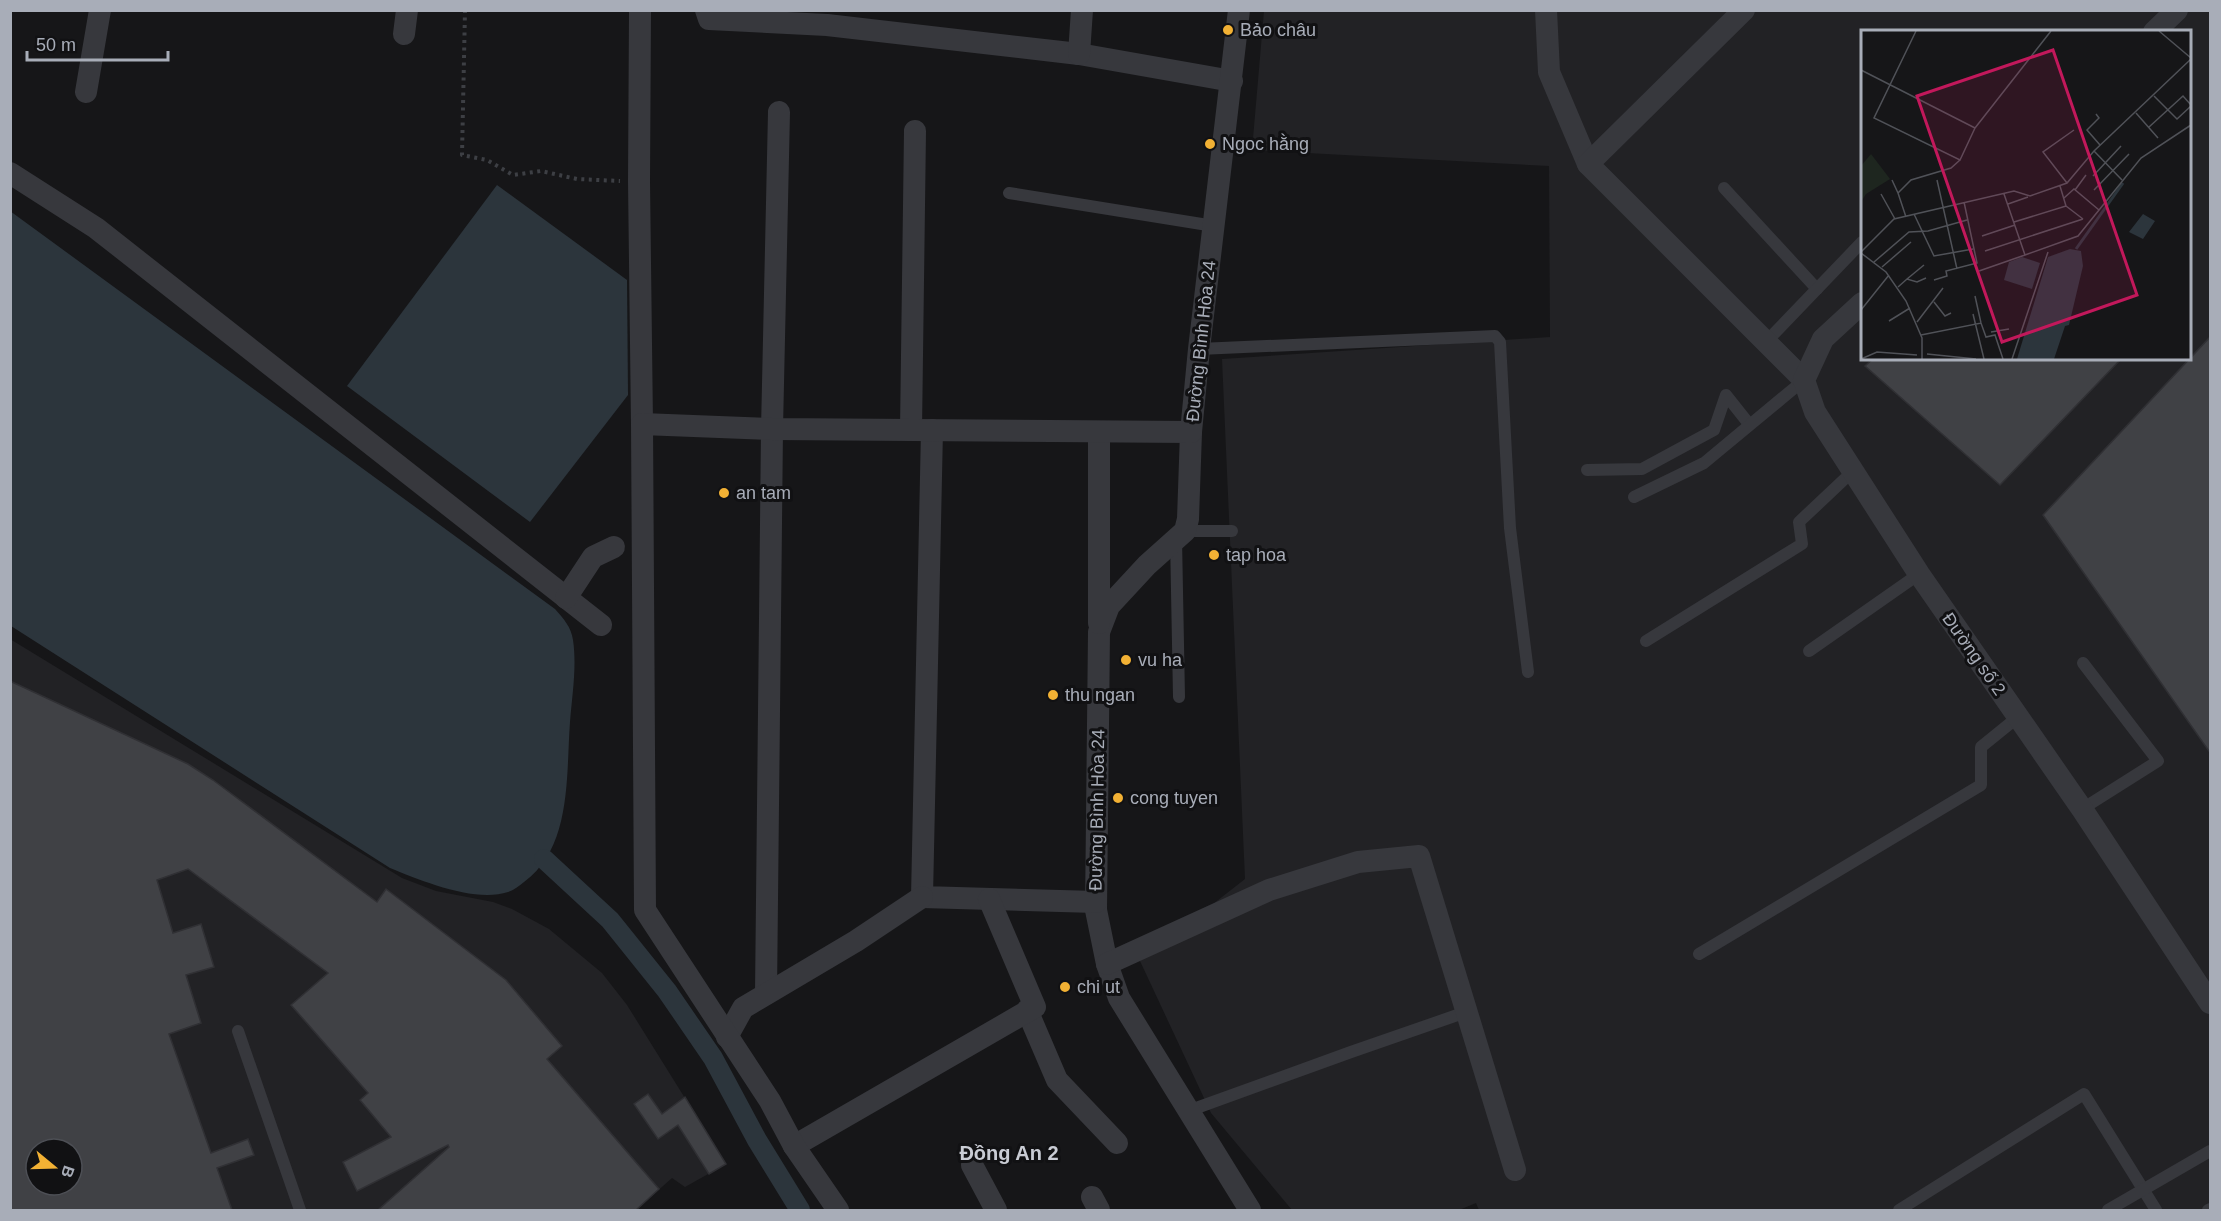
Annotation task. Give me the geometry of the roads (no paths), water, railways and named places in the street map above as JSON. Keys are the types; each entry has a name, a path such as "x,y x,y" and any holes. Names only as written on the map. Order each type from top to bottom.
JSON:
{"street":[{"path":"86,92 100,10"},
{"path":"404,34 407,10"},
{"path":"706,10 709,19 828,18 1079,54 1232,81"},
{"path":"1079,54 1082,10"},
{"name":"Đường Bình Hòa 24","path":"1239,10 1199,349 1191,432 1190,505 1180,534 1109,606 1099,632 1096,902 1107,964 1119,998 1250,1210"},
{"path":"1546,10 1549,72 1588,164 1804,380 1823,339 1861,305"},
{"path":"1588,164 1744,10"},
{"path":"2156,30 2177,10"},
{"path":"640,12 639,181 645,910 770,1101 794,1146 838,1210"},
{"path":"766,994 772,429 779,112"},
{"path":"915,131 921,430 922,897"},
{"path":"10,173 96,228 601,625"},
{"name":"Đường số 2","path":"1804,380 1815,412 1852,472 2211,1003"},
{"path":"642,424 772,429 1191,432"},
{"path":"1099,432 1099,632"},
{"path":"566,598 593,556 614,547"},
{"path":"1107,964 1269,890 1358,862 1419,856 1515,1170"},
{"path":"727,1037 743,1008 856,941 922,897 1096,902"},
{"path":"794,1146 1035,1006 989,898"},
{"path":"1027,1010 1057,1080 1117,1143"},
{"path":"972,1165 996,1210"}],"lane":[{"path":"1724,188 1817,289"},
{"path":"1008,193 1214,226"},
{"path":"1767,341 1861,244"},
{"path":"1199,349 1495,336 1500,342 1510,528 1528,672"},
{"path":"1634,496 1704,463 1804,380"},
{"path":"1587,470 1642,469 1714,430 1726,395 1749,424"},
{"path":"1646,641 1802,544 1799,522 1852,472"},
{"path":"1179,697 1180,534 1232,531"},
{"path":"1809,651 1919,574"},
{"path":"2082,809 2158,761 2083,663"},
{"path":"1699,954 1981,785 1982,747 2018,717"},
{"path":"1188,1111 1466,1012"},
{"path":"238,1031 300,1210"},
{"path":"1899,1210 2084,1094 2156,1210"},
{"path":"2108,1210 2211,1151"}],"waterway":[{"path":"544,859 610,920 667,991 713,1058 757,1140 800,1210"}],"place":[{"name":"Bảo châu","path":"1228,30"},
{"name":"Ngoc hằng","path":"1210,144"},
{"name":"an tam","path":"724,493"},
{"name":"tap hoa","path":"1214,555"},
{"name":"vu ha","path":"1126,660"},
{"name":"thu ngan","path":"1053,695"},
{"name":"cong tuyen","path":"1118,798"},
{"name":"chi ut","path":"1065,987"}],"district":[{"name":"Đồng An 2","path":"1009,1153"}]}
